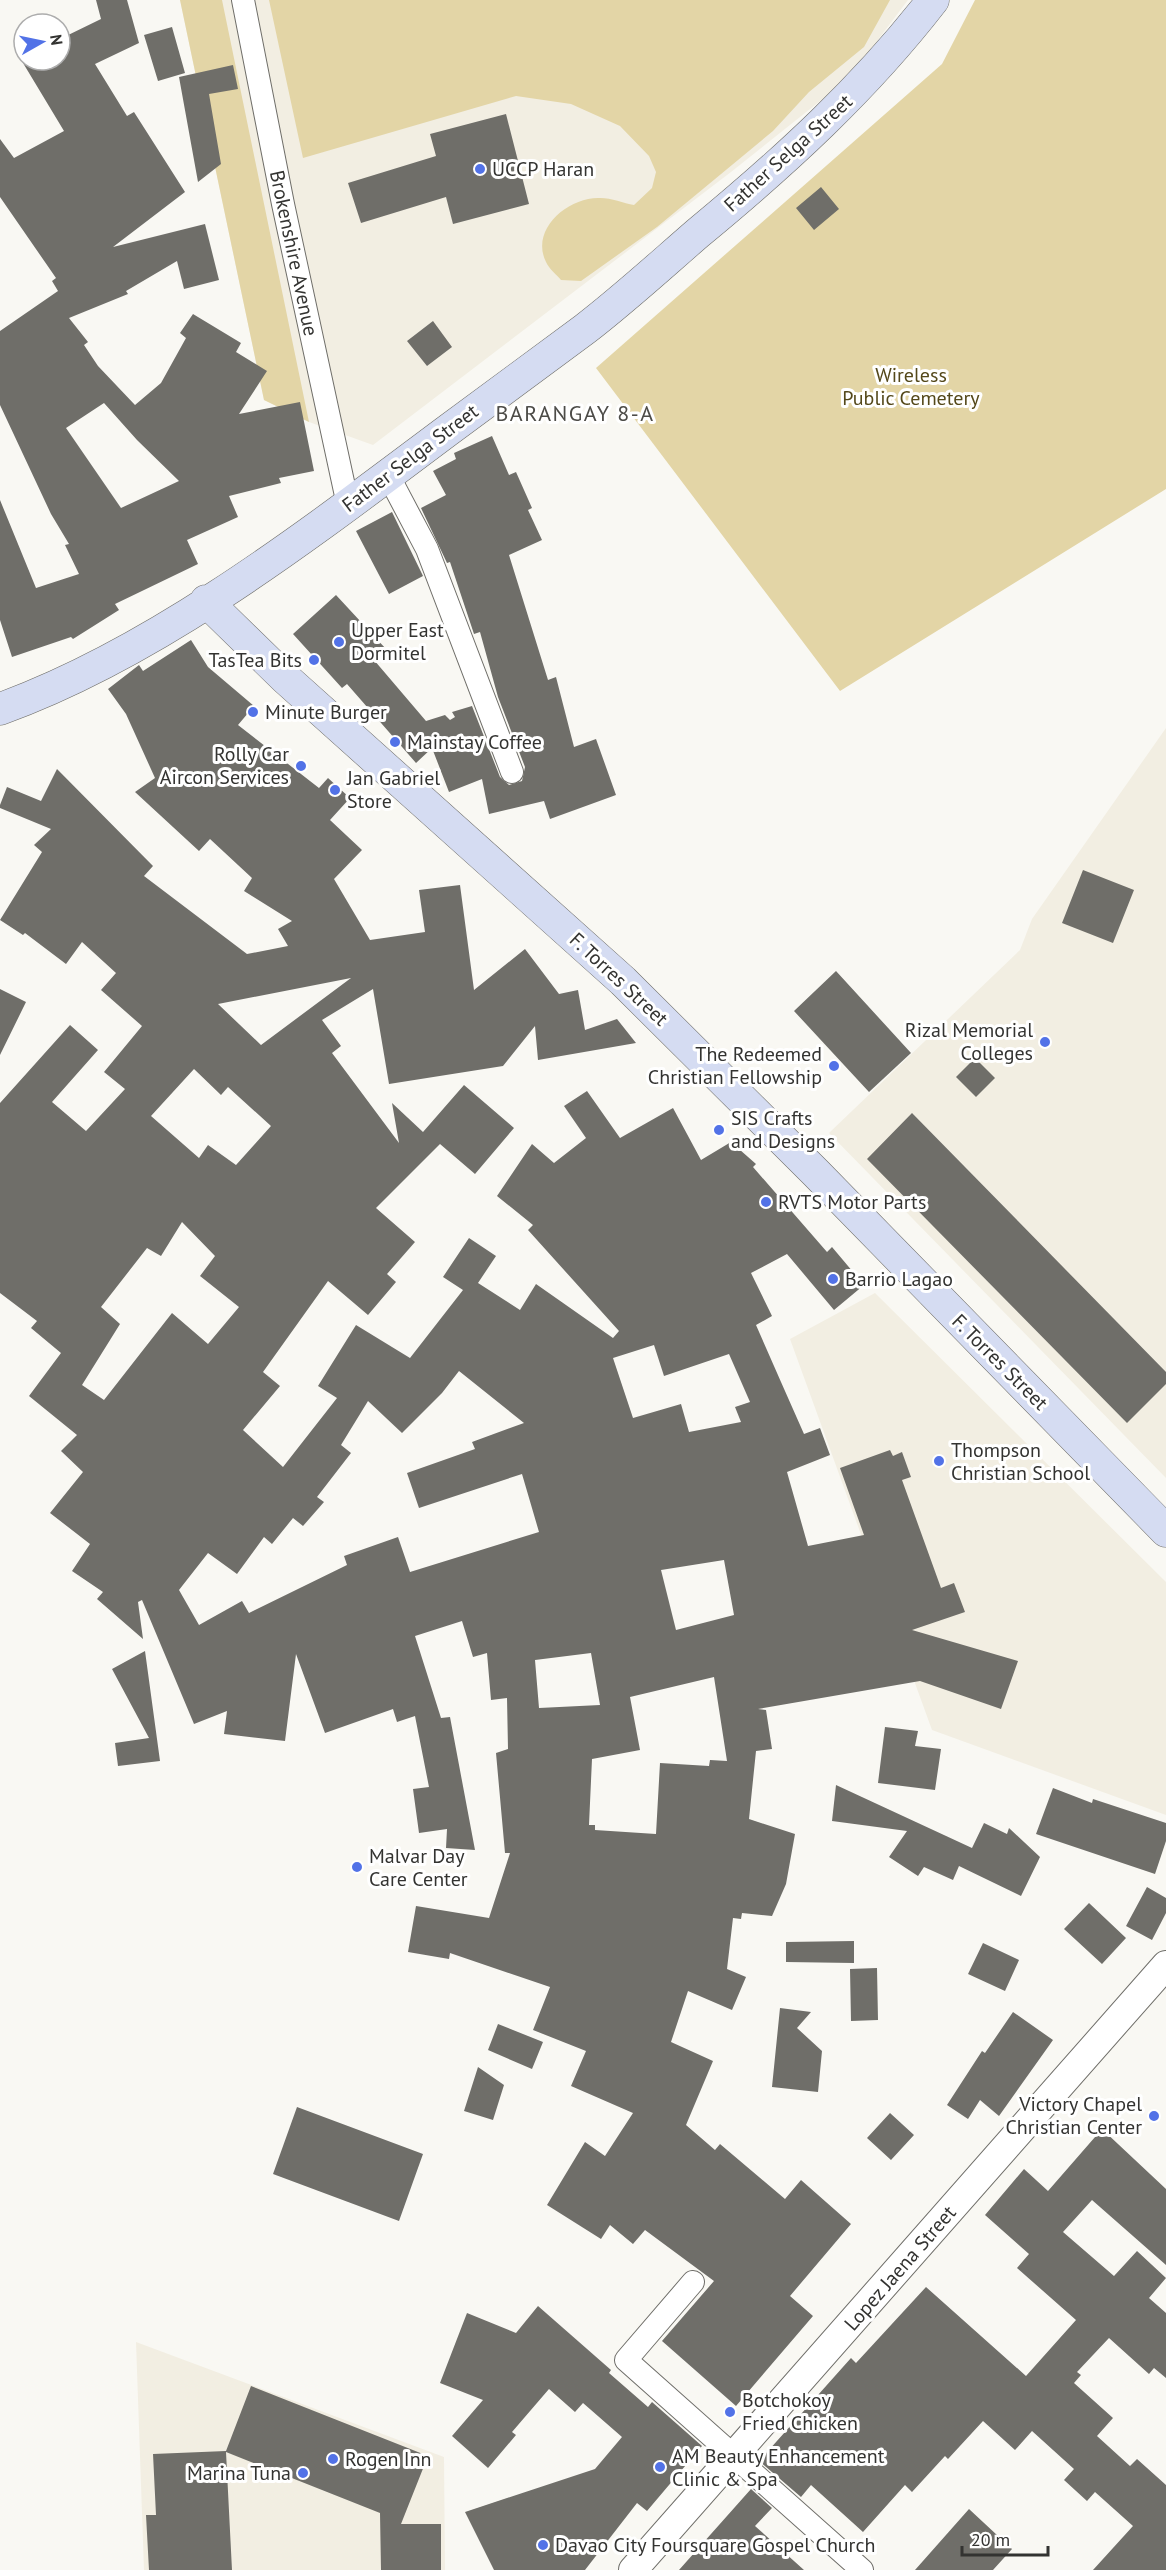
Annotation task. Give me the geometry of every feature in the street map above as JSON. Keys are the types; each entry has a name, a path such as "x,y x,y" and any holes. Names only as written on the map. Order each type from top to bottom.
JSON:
{"main road":[{"name":"Father Selga Street","path":"0,709 85,671 156,634 348,505 587,327 749,191 823,124 872,75 933,0"},
{"name":"F. Torres Street","path":"206,601 269,664 624,981 816,1173 1166,1531"}],"street":[{"name":"Brokenshire Avenue","path":"243,0 290,239 348,505"},
{"path":"388,475 428,549 512,772"},
{"name":"Lopez Jaena Street","path":"633,2570 1166,1965"},
{"path":"693,2282 626,2360 862,2570"}],"shaded area":[{"path":"180,0 908,0 849,78 731,172 373,445 309,422 264,400"},
{"name":"Rizal Memorial Colleges","path":"1166,728 1166,1478 829,1133 1020,950 1032,919"},
{"name":"Thompson Christian School","path":"875,1293 1166,1582 1166,1815 932,1730 790,1339"},
{"path":"136,2342 444,2457 445,2570 144,2570"}],"green space":[{"path":"180,0 222,0 309,422 264,400"},
{"path":"269,0 890,0 864,47 809,92 773,131 657,227 581,281 561,280 551,269 542,250 543,238 554,218 575,204 586,199 602,198 634,205 652,188 656,172 649,156 620,126 571,104 516,96 303,158"},
{"name":"Wireless Public Cemetery","path":"975,0 1166,0 1166,489 840,691 596,368 942,64"}],"building":[{"path":"96,0 127,0 139,43 95,64 127,116 134,112 185,192 113,247 205,224 219,280 184,289 177,261 126,291 128,294 69,318 88,342 84,345 98,366 135,405 161,383 186,338 180,333 193,314 241,343 236,352 267,371 239,414 300,402 314,471 279,478 281,483 229,496 238,517 187,540 198,564 115,604 119,610 73,639 71,637 12,657 0,620 0,500 36,588 79,574 65,545 69,544 51,514 0,405 0,331 58,291 52,281 56,278 0,197 0,139 14,158 64,131 28,72 72,72 72,33 101,19","holes":["104,403 137,440 179,481 121,508 66,428"]},
{"path":"172,27 185,73 158,81 144,35"},
{"path":"233,65 238,89 209,94 221,164 198,182 179,77"},
{"name":"UCCP Haran","path":"506,114 529,204 453,224 446,197 361,223 348,183 436,156 430,134"},
{"path":"821,187 839,209 814,230 796,208"},
{"path":"433,321 452,347 427,366 407,341"},
{"path":"492,436 509,475 516,472 532,508 528,510 542,540 509,555 548,680 556,677 574,747 596,739 616,795 550,819 544,801 489,814 482,779 449,792 432,748 416,763 347,684 342,688 293,634 336,595 386,649 374,660 426,721 445,715 450,720 455,717 452,712 472,706 500,777 509,785 522,781 525,767 498,697 480,632 474,634 450,562 447,563 421,508 446,495 433,471 456,459 454,453"},
{"path":"392,512 423,576 389,594 356,531"},
{"path":"191,640 208,667 254,706 238,725 319,788 328,778 350,798 330,820 362,850 334,879 370,940 425,932 419,890 460,885 474,990 525,949 559,994 578,990 585,1030 617,1019 636,1043 538,1060 535,1026 503,1066 389,1084 373,989 322,1020 341,1046 332,1053 399,1143 392,1103 423,1132 464,1085 514,1128 475,1174 440,1144 376,1208 415,1242 387,1274 396,1282 368,1315 328,1281 263,1372 280,1386 243,1430 283,1467 337,1398 318,1386 356,1325 410,1358 463,1290 443,1277 469,1238 496,1256 478,1283 520,1310 536,1284 613,1338 619,1331 528,1230 533,1225 497,1196 532,1144 554,1163 586,1138 564,1106 587,1091 620,1138 673,1108 701,1160 731,1142 756,1164 753,1167 827,1252 832,1247 864,1285 834,1310 787,1254 751,1273 772,1316 756,1325 804,1434 820,1428 830,1455 787,1472 808,1546 864,1535 840,1468 890,1450 893,1456 902,1452 911,1477 902,1480 941,1588 954,1583 965,1612 912,1630 1018,1661 1001,1709 920,1681 758,1709 766,1710 772,1749 756,1751 749,1819 795,1834 786,1884 772,1916 742,1913 741,1919 733,1918 727,1969 746,1977 732,2010 688,1991 671,2042 713,2061 686,2125 715,2150 720,2144 785,2199 801,2180 851,2224 790,2296 813,2316 736,2406 662,2341 714,2281 645,2230 633,2244 610,2225 601,2239 547,2205 585,2142 605,2156 633,2113 571,2086 586,2051 533,2030 550,1987 450,1953 449,1959 408,1952 416,1906 489,1918 510,1853 505,1853 496,1753 508,1749 507,1698 491,1700 487,1653 473,1657 462,1621 415,1636 441,1718 450,1717 475,1850 446,1848 447,1829 419,1833 413,1789 429,1787 415,1716 397,1722 393,1709 325,1733 296,1654 285,1741 224,1734 227,1711 194,1724 142,1600 138,1602 143,1639 97,1599 103,1592 72,1571 90,1544 50,1513 83,1472 61,1451 77,1435 29,1396 61,1353 31,1328 37,1321 0,1293 0,1103 70,1025 98,1050 52,1102 86,1131 125,1089 104,1072 142,1026 101,990 116,973 82,942 66,964 25,933 23,935 0,920 42,852 34,845 51,829 0,808 7,787 41,801 57,769 153,866 144,876 247,954 288,946 278,929 292,921 244,891 252,878 210,839 199,851 135,792 155,778 126,714 108,689 139,665 143,671","holes":["351,978 261,1045 218,1004","194,1069 221,1095 228,1087 271,1126 236,1165 208,1145 199,1158 151,1116","182,1222 215,1256 200,1276 239,1307 208,1344 172,1313 104,1400 82,1385 120,1324 101,1307 147,1248 161,1256","654,1345 664,1376 729,1354 750,1402 735,1407 741,1422 689,1432 681,1404 633,1418 613,1358","459,1371 524,1423 472,1442 475,1449 407,1473 419,1508 522,1474 539,1532 410,1572 398,1537 344,1556 347,1565 249,1613 242,1601 199,1625 179,1590 208,1553 237,1574 264,1537 272,1544 293,1518 303,1526 324,1502 317,1497 351,1453 341,1445 368,1401 402,1433 442,1393","724,1560 734,1615 676,1630 661,1570","591,1653 600,1705 539,1708 535,1660","714,1677 727,1761 710,1760 709,1766 660,1763 656,1834 595,1830 595,1825 589,1825 592,1759 640,1750 630,1697"]},
{"path":"1083,870 1134,890 1113,943 1062,923"},
{"path":"836,971 911,1053 869,1092 794,1011"},
{"path":"0,989 26,1002 0,1055"},
{"path":"975,1058 995,1078 976,1097 956,1077"},
{"path":"912,1113 1166,1372 1166,1384 1127,1423 867,1159"},
{"path":"145,1651 160,1761 118,1766 115,1743 149,1738 112,1669"},
{"path":"885,1727 918,1731 915,1746 941,1749 935,1790 878,1783"},
{"path":"836,1785 972,1848 984,1823 1007,1834 1009,1828 1040,1857 1021,1896 959,1866 953,1880 924,1867 918,1876 889,1857 907,1831 832,1821"},
{"path":"1053,1788 1092,1803 1093,1799 1166,1823 1166,1841 1155,1874 1036,1834"},
{"path":"1147,1887 1166,1898 1166,1913 1152,1940 1126,1926"},
{"path":"1089,1903 1126,1938 1102,1964 1064,1929"},
{"path":"854,1941 854,1963 786,1962 786,1942"},
{"path":"983,1943 1019,1960 1005,1991 968,1974"},
{"path":"877,1968 878,2020 851,2021 850,1969"},
{"path":"780,2008 811,2012 797,2028 822,2051 818,2092 772,2087"},
{"path":"1013,2012 1053,2040 999,2116 980,2100 968,2119 947,2105 982,2051 985,2053"},
{"path":"498,2024 543,2042 532,2069 488,2050"},
{"path":"478,2067 504,2085 493,2120 464,2111"},
{"path":"297,2107 423,2154 399,2221 273,2174"},
{"path":"890,2113 914,2135 891,2160 867,2138"},
{"path":"1102,2129 1166,2189 1166,2265 1092,2200 1063,2232 1114,2276 1137,2251 1166,2278 1149,2298 1166,2313 1166,2378 1154,2368 1149,2374 1109,2338 1077,2372 1081,2375 1074,2383 1113,2418 1097,2436 1130,2466 1137,2459 1166,2485 1166,2570 1093,2570 1133,2526 1095,2492 1087,2501 1064,2480 1074,2469 1032,2431 1015,2450 983,2421 948,2459 945,2456 912,2492 905,2485 863,2532 811,2485 801,2497 759,2461 851,2358 856,2363 926,2287 1026,2376 1076,2320 1017,2268 1029,2254 985,2215 1024,2169 1048,2191"},
{"path":"538,2306 611,2370 609,2373 648,2407 652,2402 702,2446 647,2511 637,2503 585,2570 494,2570 465,2512 595,2469 622,2437 583,2403 575,2412 549,2389 512,2432 516,2435 488,2468 452,2436 483,2400 440,2383 467,2313 516,2333"},
{"path":"251,2386 428,2456 401,2524 441,2524 441,2570 381,2570 380,2513 226,2452 232,2570 149,2570 146,2515 156,2515 153,2454 226,2451"},
{"path":"751,2489 772,2508 755,2526 804,2570 679,2570"},
{"path":"969,2509 1012,2549 993,2570 915,2570"}],"place":[{"name":"UCCP Haran","path":"480,169"},
{"name":"Upper East Dormitel","path":"339,642"},
{"name":"TasTea Bits","path":"314,660"},
{"name":"Minute Burger","path":"253,712"},
{"name":"Mainstay Coffee","path":"395,742"},
{"name":"Rolly Car Aircon Services","path":"301,766"},
{"name":"Jan Gabriel Store","path":"335,790"},
{"name":"Rizal Memorial Colleges","path":"1045,1042"},
{"name":"The Redeemed Christian Fellowship","path":"834,1066"},
{"name":"SIS Crafts and Designs","path":"719,1130"},
{"name":"RVTS Motor Parts","path":"766,1202"},
{"name":"Barrio Lagao","path":"833,1279"},
{"name":"Thompson Christian School","path":"939,1461"},
{"name":"Malvar Day Care Center","path":"357,1867"},
{"name":"Victory Chapel Christian Center","path":"1154,2116"},
{"name":"Botchokoy Fried Chicken","path":"730,2412"},
{"name":"Rogen Inn","path":"333,2459"},
{"name":"AM Beauty Enhancement Clinic & Spa","path":"660,2467"},
{"name":"Marina Tuna","path":"303,2473"},
{"name":"Davao City Foursquare Gospel Church","path":"543,2545"}],"district":[{"name":"BARANGAY 8-A","path":"575,413"}]}
